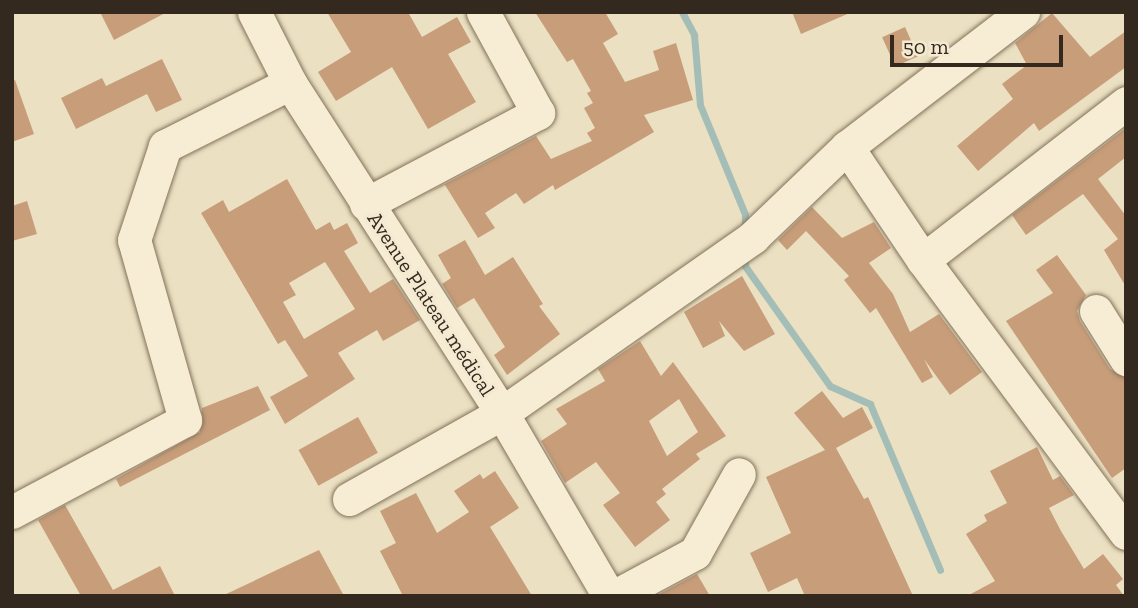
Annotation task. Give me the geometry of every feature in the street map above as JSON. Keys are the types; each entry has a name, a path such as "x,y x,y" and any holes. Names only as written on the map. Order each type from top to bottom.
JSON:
{"street":[{"name":"Avenue Plateau médical","path":"254,12 290,83 502,413 609,596"},
{"path":"366,204 538,113 483,12"},
{"path":"349,499 502,413 741,244 848,147 1023,12"},
{"path":"12,512 185,420 134,240 165,146 290,83"},
{"path":"923,260 1126,103"},
{"path":"848,147 923,260 1126,533"},
{"path":"1096,312 1126,359"},
{"path":"615,596 695,553 739,474"}],"building":[{"path":"100,12 167,12 114,40"},
{"path":"327,12 408,12 422,37 457,17 471,42 448,54 476,102 428,129 392,67 336,101 318,72 351,52"},
{"path":"535,12 605,12 618,34 603,43 625,82 659,70 653,51 676,43 693,100 644,115 654,132 555,190 553,185 524,204 516,193 485,213 495,228 478,238 445,185 428,193 536,136 551,159 592,141 587,133 595,128 584,108 593,103 587,93 591,91 573,59 567,62"},
{"path":"792,12 852,12 801,34"},
{"path":"1052,13 1090,57 1126,31 1126,67 1039,131 1034,123 978,171 957,146 1013,99 1002,84 1027,65 1015,43"},
{"path":"905,27 918,56 895,66 882,37"},
{"path":"162,59 182,100 156,112 147,94 76,129 61,98 102,78 106,86"},
{"path":"15,80 34,134 12,142 12,81"},
{"path":"1126,128 1126,157 1098,179 1126,216 1126,287 1104,250 1118,239 1083,194 1026,235 1012,215"},
{"path":"287,179 316,230 330,222 334,230 347,223 358,243 344,251 370,293 393,279 420,320 383,341 377,330 338,353 355,379 285,424 270,397 308,376 285,340 278,344 201,213 223,200 229,212","holes":["325,262 355,309 304,339 283,302 296,295 289,283"]},
{"path":"27,201 37,234 12,241 12,206"},
{"path":"812,207 842,238 874,222 891,248 869,263 893,294 910,332 939,314 982,372 950,395 924,359 933,377 922,383 876,308 870,313 844,280 849,276 806,231 787,250 778,240"},
{"path":"465,240 485,275 513,257 543,304 539,306 560,334 507,375 494,355 505,347 474,298 457,308 442,284 451,278 438,255"},
{"path":"1057,255 1086,295 1077,311 1080,321 1110,369 1126,378 1126,468 1112,478 1006,321 1053,293 1036,270"},
{"path":"742,276 775,334 744,351 719,321 725,336 703,348 684,312"},
{"path":"640,341 661,376 673,362 726,436 696,454 700,459 662,489 666,494 656,502 670,520 635,547 603,505 620,493 596,462 565,483 541,441 567,424 556,409 605,381 598,369","holes":["679,399 698,432 667,456 649,421"]},
{"path":"258,386 270,410 120,487 116,479 200,432 202,408"},
{"path":"822,391 843,418 862,407 873,428 836,448 864,499 868,497 913,596 805,596 797,578 768,592 750,553 791,533 766,477 825,450 794,413"},
{"path":"358,417 378,453 318,486 299,450"},
{"path":"1037,447 1053,480 1060,476 1074,495 1049,508 1061,531 1084,569 1103,554 1123,579 1116,585 1124,596 967,596 995,581 966,534 987,521 984,515 1007,503 990,471"},
{"path":"495,471 519,508 490,527 532,596 403,596 380,551 396,543 380,511 416,493 437,533 469,512 454,491 480,474 483,479"},
{"path":"65,505 113,590 160,566 175,596 81,596 38,520"},
{"path":"319,550 344,596 222,596"},
{"path":"697,574 710,596 656,596"}],"waterway":[{"path":"682,12 694,35 700,105 745,214 745,231"},
{"path":"745,256 745,266 830,386 870,404 940,570"}]}
